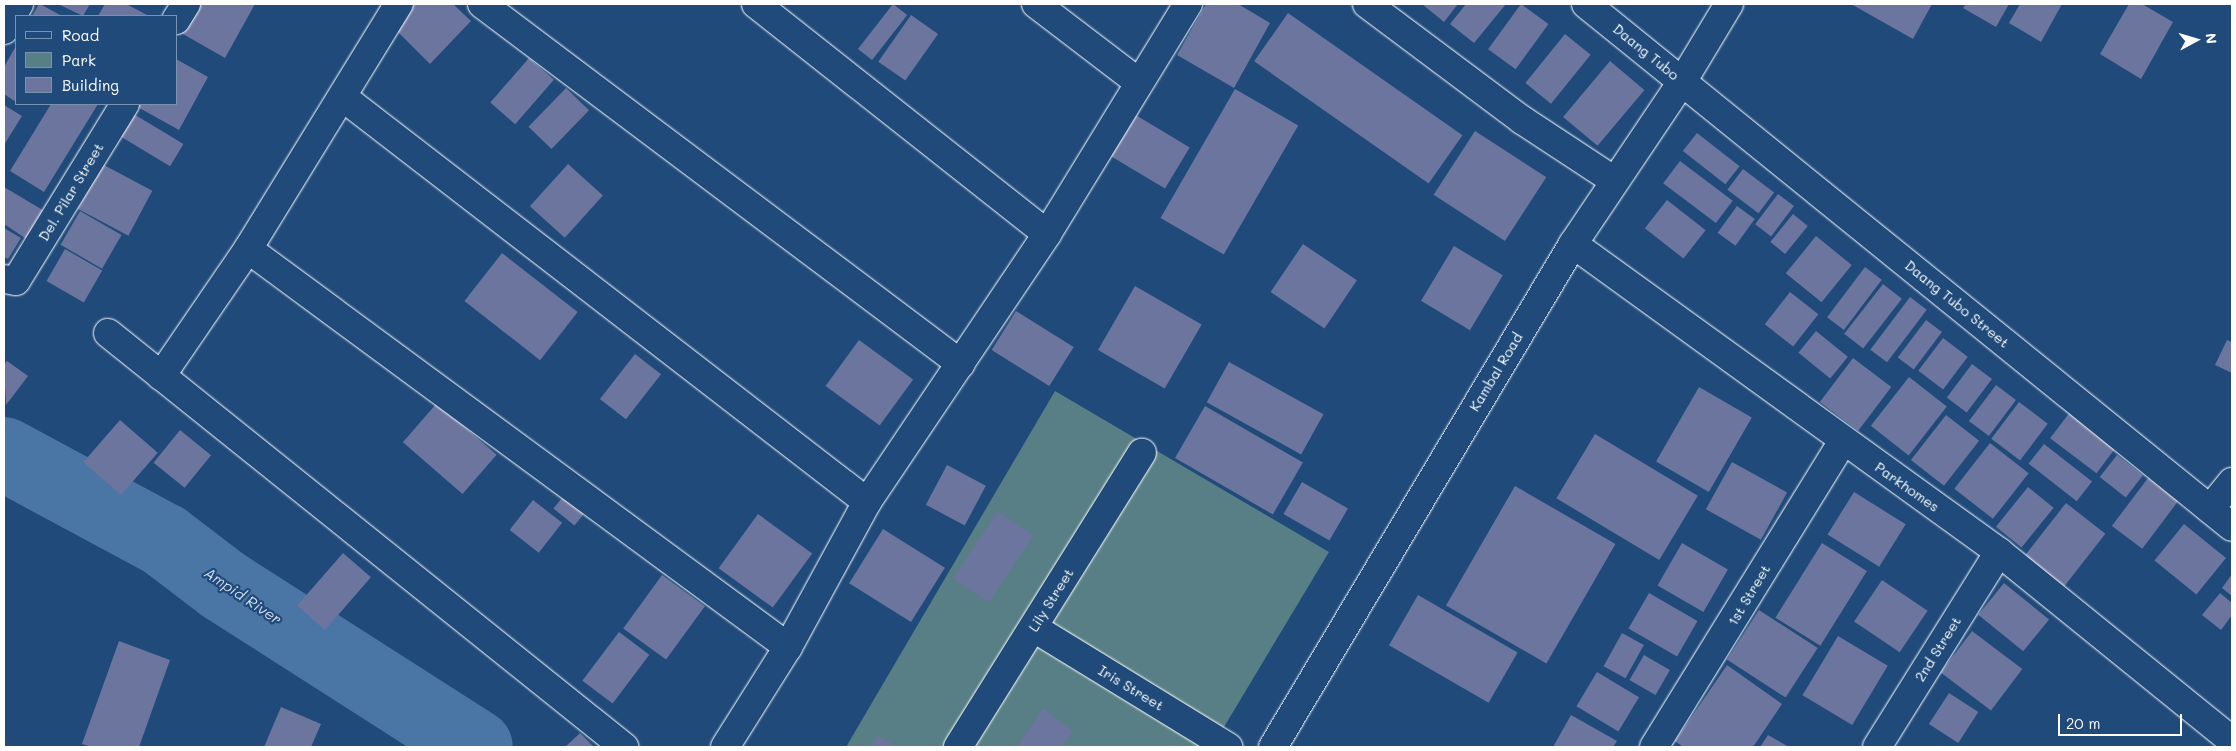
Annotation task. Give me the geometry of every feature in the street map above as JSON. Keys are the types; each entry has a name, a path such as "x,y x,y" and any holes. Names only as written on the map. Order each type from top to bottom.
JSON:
{"street":[{"path":"4,30 18,4"},
{"path":"178,17 186,4"},
{"path":"161,376 248,250 344,98 399,4"},
{"path":"482,4 961,364"},
{"path":"756,4 1047,234"},
{"path":"1036,4 1138,82"},
{"path":"725,747 788,647 868,502 1047,234 1138,82 1188,4"},
{"path":"1367,4 1522,120 1615,181"},
{"name":"Daang Tubo","path":"1586,4 1682,82"},
{"name":"Kambal Road","path":"1273,747 1573,244 1682,82 1729,4"},
{"name":"Daang Tubo Street","path":"1682,82 2232,527"},
{"path":"344,98 868,502"},
{"name":"Del. Pilar Street","path":"10,280 124,105"},
{"name":"Parkhomes","path":"1573,244 1624,278 1843,441 1999,552 2232,741"},
{"path":"248,250 788,647"},
{"path":"108,333 624,747"},
{"name":"1st Street","path":"1654,747 1843,441"},
{"name":"Lily Street","path":"958,747 1034,628 1142,452"},
{"path":"2210,509 2232,482"},
{"name":"2nd Street","path":"1877,747 1999,552"},
{"name":"Iris Street","path":"1034,628 1228,747"}],"green space":[{"path":"1055,391 1329,552 1212,747 846,747"}],"building":[{"path":"40,4 60,15 33,15"},
{"path":"58,4 90,4 84,15"},
{"path":"105,4 126,4 147,15 99,15"},
{"path":"190,4 255,4 225,58 178,31 178,26"},
{"path":"409,4 453,4 471,21 430,64 390,24"},
{"path":"893,4 907,15 872,60 858,49"},
{"path":"1206,4 1238,4 1270,23 1234,88 1177,55"},
{"path":"1422,4 1458,4 1444,22"},
{"path":"1466,4 1506,4 1474,43 1450,24"},
{"path":"1521,4 1549,24 1516,69 1488,49"},
{"path":"1851,4 1932,4 1913,39"},
{"path":"1966,4 2009,4 1996,27 1963,8"},
{"path":"2020,4 2062,4 2041,42 2009,23"},
{"path":"2129,4 2142,4 2173,22 2141,79 2100,54"},
{"path":"1288,13 1462,135 1429,184 1254,61"},
{"path":"911,15 938,34 905,81 878,62"},
{"path":"1565,34 1591,55 1551,104 1525,83"},
{"path":"15,48 15,101 4,94 4,67"},
{"path":"529,58 554,80 515,124 490,103"},
{"path":"178,60 208,77 179,130 134,105 178,105"},
{"path":"1610,61 1644,90 1598,146 1563,117"},
{"path":"566,88 589,110 552,149 528,127"},
{"path":"1235,89 1298,126 1224,255 1160,218"},
{"path":"4,105 22,116 4,145"},
{"path":"50,105 97,105 44,192 10,171"},
{"path":"132,113 183,144 170,166 119,135"},
{"path":"1134,114 1190,147 1165,189 1109,155"},
{"path":"1475,131 1546,177 1505,241 1434,195"},
{"path":"1697,133 1740,166 1725,184 1683,151"},
{"path":"1680,161 1733,201 1716,223 1663,183"},
{"path":"102,164 152,191 128,236 78,209"},
{"path":"568,164 603,195 565,238 530,206"},
{"path":"1743,169 1774,192 1758,213 1727,190"},
{"path":"4,187 46,212 28,240 4,224"},
{"path":"1778,194 1794,206 1771,236 1755,224"},
{"path":"1667,200 1706,230 1683,259 1645,228"},
{"path":"1737,206 1755,219 1735,246 1718,233"},
{"path":"80,211 122,235 102,269 60,245"},
{"path":"1793,214 1808,226 1785,254 1770,242"},
{"path":"4,228 21,238 8,259 4,257"},
{"path":"1816,236 1852,265 1822,302 1786,273"},
{"path":"1303,244 1357,280 1324,328 1271,292"},
{"path":"1454,246 1503,275 1470,330 1421,301"},
{"path":"65,249 102,270 84,303 47,281"},
{"path":"502,253 578,312 540,360 464,301"},
{"path":"1865,267 1882,280 1844,330 1827,317"},
{"path":"1883,284 1902,299 1863,348 1844,334"},
{"path":"1135,286 1202,324 1165,389 1098,350"},
{"path":"1790,292 1818,314 1793,346 1765,324"},
{"path":"1910,297 1927,310 1887,362 1870,350"},
{"path":"1016,311 1074,347 1049,386 992,350"},
{"path":"1926,320 1942,332 1914,370 1898,358"},
{"path":"1816,331 1848,357 1830,379 1798,353"},
{"path":"1943,338 1968,357 1943,389 1918,371"},
{"path":"859,340 913,379 880,425 825,386"},
{"path":"2227,340 2232,342 2232,373 2215,365"},
{"path":"635,354 661,374 626,419 600,399"},
{"path":"1853,358 1891,387 1858,431 1820,402"},
{"path":"7,361 28,376 6,405 4,365"},
{"path":"1229,362 1323,414 1301,455 1207,402"},
{"path":"1972,364 1992,379 1967,413 1947,398"},
{"path":"1909,377 1947,407 1909,455 1871,426"},
{"path":"1996,385 2016,400 1989,436 1969,421"},
{"path":"1699,387 1752,418 1709,492 1656,461"},
{"path":"2019,402 2048,424 2020,460 1991,439"},
{"path":"437,403 497,455 463,494 403,442"},
{"path":"1205,406 1303,462 1273,514 1175,458"},
{"path":"2070,412 2116,447 2096,473 2050,438"},
{"path":"1946,415 1979,441 1944,486 1911,460"},
{"path":"120,420 158,453 121,495 83,462"},
{"path":"180,430 211,455 185,488 154,463"},
{"path":"1595,434 1698,496 1659,560 1556,498"},
{"path":"1990,443 2029,473 1993,519 1954,489"},
{"path":"2044,444 2092,482 2077,501 2029,464"},
{"path":"2117,455 2143,475 2126,497 2100,477"},
{"path":"1732,462 1787,493 1761,540 1706,509"},
{"path":"947,465 986,486 965,525 926,505"},
{"path":"2148,478 2178,501 2142,549 2112,526"},
{"path":"1302,482 1348,508 1329,541 1284,514"},
{"path":"1515,486 1615,544 1546,664 1446,606"},
{"path":"2028,487 2054,508 2022,547 1996,527"},
{"path":"1854,492 1906,524 1879,567 1828,534"},
{"path":"566,493 587,510 574,526 553,509"},
{"path":"533,500 562,523 539,553 510,530"},
{"path":"2066,503 2105,534 2064,587 2025,556"},
{"path":"998,511 1034,535 988,602 953,578"},
{"path":"758,514 812,553 773,608 719,568"},
{"path":"2184,524 2226,558 2196,595 2154,561"},
{"path":"883,529 945,568 911,622 849,583"},
{"path":"1682,543 1728,570 1703,612 1658,585"},
{"path":"1822,543 1867,571 1820,646 1775,618"},
{"path":"343,553 371,577 325,630 297,606"},
{"path":"2232,574 2232,596 2222,588"},
{"path":"662,575 705,606 666,660 623,628"},
{"path":"1882,580 1928,611 1900,652 1854,621"},
{"path":"2004,583 2049,620 2023,651 1978,615"},
{"path":"1649,593 1697,621 1677,657 1628,629"},
{"path":"2220,593 2232,603 2232,615 2221,630 2202,615"},
{"path":"1418,595 1518,653 1489,703 1389,645"},
{"path":"1759,610 1818,648 1786,698 1727,659"},
{"path":"1972,631 2022,669 1991,710 1941,673"},
{"path":"619,632 649,655 613,704 582,681"},
{"path":"1622,633 1644,645 1625,678 1604,666"},
{"path":"1838,636 1888,666 1852,725 1802,695"},
{"path":"119,641 170,660 139,747 92,747 82,744"},
{"path":"1644,655 1670,670 1655,695 1630,680"},
{"path":"1727,665 1782,704 1753,747 1683,747 1675,741"},
{"path":"1597,672 1639,697 1618,732 1576,706"},
{"path":"1949,693 1978,712 1958,743 1929,724"},
{"path":"281,707 321,724 311,747 264,747"},
{"path":"1043,708 1073,731 1061,747 1017,747"},
{"path":"1571,715 1617,741 1613,747 1553,747"},
{"path":"580,733 594,747 565,747"},
{"path":"878,735 897,747 870,747"},
{"path":"1768,735 1789,747 1760,747"}],"waterway":[{"name":"Ampid River","path":"4,454 164,540 223,585 476,747"}]}
